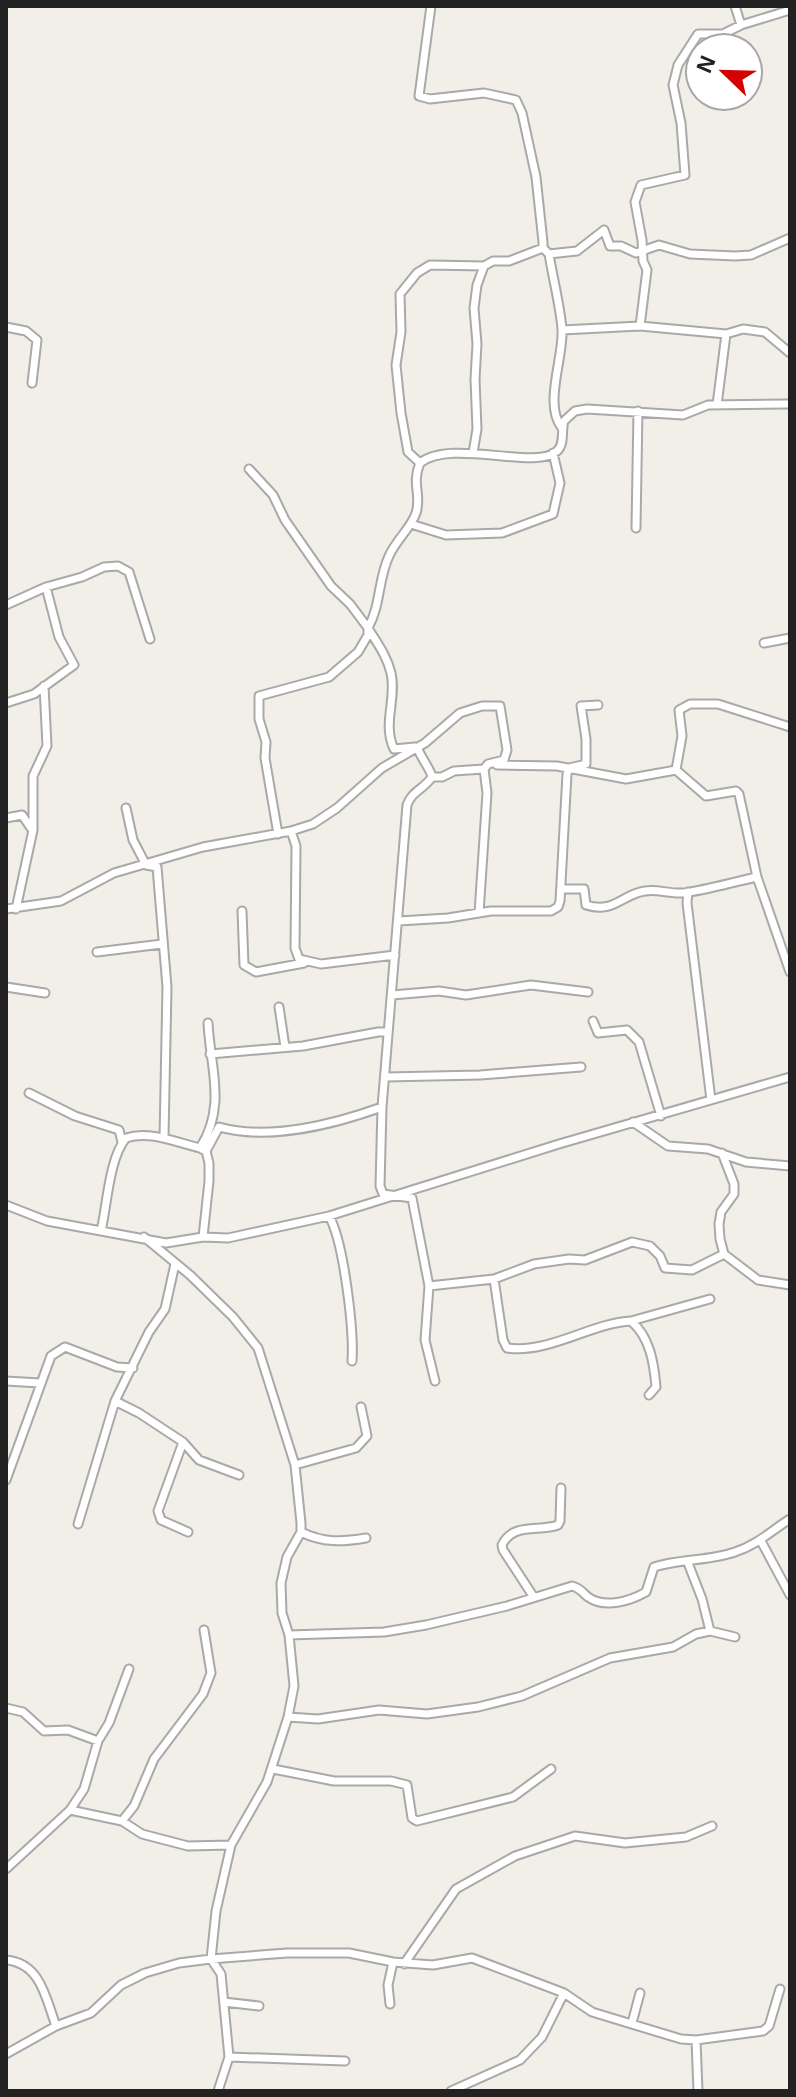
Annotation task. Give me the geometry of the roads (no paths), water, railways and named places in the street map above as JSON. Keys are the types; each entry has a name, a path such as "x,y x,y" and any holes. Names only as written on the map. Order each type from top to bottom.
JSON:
{"street":[{"path":"431,6 419,96 430,99 484,93 516,100 522,113 562,330 554,394 556,421 562,429"},
{"path":"735,6 741,25"},
{"path":"640,326 647,270 635,202 641,185 685,175 681,123 673,85 678,65 698,34 723,34 741,25 790,10"},
{"path":"420,463 408,452 396,365 401,332 400,294 417,273 430,265 484,266 493,261 509,261 546,251 577,251 604,230 610,246 621,246 636,253 659,245 690,254 751,255 790,238"},
{"path":"473,453 478,397 474,308 484,266"},
{"path":"562,330 640,326 726,334 743,329 765,332 790,353"},
{"path":"6,327 26,331 37,340 32,383"},
{"path":"717,405 726,334"},
{"path":"278,834 265,758 266,742 259,719 259,696 329,677 358,652 379,604 389,557 400,535 411,524 418,502 414,480 420,463 436,456 473,453 537,457 553,453 562,443 564,421 575,411 683,415 708,405 790,404"},
{"path":"636,528 638,411"},
{"path":"411,524 446,535 502,533 553,514 560,483 553,453"},
{"path":"249,469 273,495 285,520 331,586 350,604 385,654 392,675 389,739 394,749 417,747"},
{"path":"6,605 46,587 104,567 118,566 129,572 150,639"},
{"path":"6,703 34,694 74,665 59,637 46,587"},
{"path":"764,643 790,638"},
{"path":"16,909 33,830 33,776 47,746 44,686"},
{"path":"6,909 61,901 114,873 203,847 278,834 313,824 337,808 382,768 417,747 460,713 496,704 503,709 507,755 504,760 486,767"},
{"path":"676,770 682,736 679,710 690,704 718,704 790,727"},
{"path":"569,768 586,764 581,706 598,705"},
{"path":"417,747 432,777 426,786 415,791 407,805 382,1107 380,1186 383,1194 412,1198 429,1286 425,1340 435,1381"},
{"path":"432,777 442,777 454,771 535,764 626,779 676,770"},
{"path":"479,913 486,819 486,767"},
{"path":"399,921 479,913 551,911 558,907 569,768"},
{"path":"676,770 706,796 736,791 739,794 757,877 790,972"},
{"path":"126,808 133,840 146,865"},
{"path":"6,818 22,815 33,830"},
{"path":"291,831 296,846 298,883 295,948 299,959 306,963"},
{"path":"146,865 157,867 167,987 164,1138"},
{"path":"561,889 584,889 586,905 600,909 620,903 643,890 688,892 757,877"},
{"path":"688,892 711,1100"},
{"path":"242,911 244,965 256,972 306,963 395,955"},
{"path":"97,952 162,944"},
{"path":"392,995 439,991 466,995 531,985 588,992"},
{"path":"6,987 45,993"},
{"path":"279,1007 285,1047"},
{"path":"593,1021 598,1033 627,1030 639,1042 661,1116"},
{"path":"203,1237 209,1163 203,1149 215,1110 216,1069 210,1054 208,1023"},
{"path":"210,1054 388,1032"},
{"path":"386,1077 480,1075 581,1067"},
{"path":"6,1205 47,1221 166,1243 203,1237 228,1238 329,1216 790,1077"},
{"path":"29,1093 75,1116 133,1136 164,1138 203,1149"},
{"path":"203,1149 219,1127 237,1132 319,1126 382,1107"},
{"path":"633,1122 668,1146 708,1149 746,1162 790,1166"},
{"path":"101,1231 122,1142 119,1130"},
{"path":"122,1142 133,1136"},
{"path":"722,1153 734,1184 734,1194 721,1212 719,1224 724,1254 758,1280 790,1285"},
{"path":"329,1216 340,1249 353,1345 352,1361"},
{"path":"144,1237 233,1317 258,1348 295,1465 301,1532 287,1557 281,1583 282,1613 289,1635 294,1686 288,1717 273,1769 231,1845 216,1911 211,1959 221,1974 229,2057 218,2091"},
{"path":"429,1286 494,1279 534,1264 585,1260 632,1242 650,1246 660,1256 665,1268 692,1270 724,1254"},
{"path":"78,1524 115,1401 149,1332 165,1309 175,1264"},
{"path":"494,1279 503,1340 507,1348 553,1342 585,1330 710,1299"},
{"path":"631,1321 643,1331 653,1364 656,1387 649,1395"},
{"path":"6,1480 51,1356 65,1347 117,1367 133,1368"},
{"path":"117,1367 125,1378"},
{"path":"6,1381 40,1383"},
{"path":"115,1401 183,1442 199,1460 239,1475"},
{"path":"295,1465 356,1448 367,1436 361,1407"},
{"path":"183,1442 158,1511 161,1520 188,1532"},
{"path":"533,1596 502,1545 513,1532 524,1528 558,1525 561,1488"},
{"path":"289,1635 384,1632 491,1610 572,1586 577,1586 597,1601 625,1601 646,1592 654,1567 735,1552 761,1541 790,1519"},
{"path":"301,1532 332,1541 366,1538"},
{"path":"761,1541 790,1595"},
{"path":"688,1563 710,1631"},
{"path":"122,1821 134,1806 154,1759 203,1694 211,1673 204,1630"},
{"path":"288,1717 318,1719 379,1710 427,1714 478,1707 522,1696 610,1658 673,1647 696,1634 710,1631 735,1637"},
{"path":"6,1869 70,1810 84,1789 98,1741 109,1723 129,1669"},
{"path":"6,1708 23,1712 44,1731 68,1730 98,1741"},
{"path":"273,1769 334,1781 391,1781 407,1785 412,1818 417,1821 513,1797 551,1769"},
{"path":"70,1810 122,1821 142,1834 188,1846 231,1845"},
{"path":"404,1964 456,1889 515,1856 575,1836 625,1843 686,1837 712,1826"},
{"path":"6,2054 56,2026 91,2013 121,1985 145,1973 179,1963 211,1959 287,1953 349,1953 404,1964 433,1965 472,1958 564,1993 592,2012 656,2033 696,2040 763,2031 769,2026 780,1989"},
{"path":"6,1960 25,1965 36,1974 56,2026"},
{"path":"390,2004 388,1985 393,1962"},
{"path":"451,2091 520,2060 542,2037 564,1993"},
{"path":"632,2023 640,1993"},
{"path":"224,2002 259,2006"},
{"path":"696,2040 698,2091"},
{"path":"229,2057 345,2061"}]}
